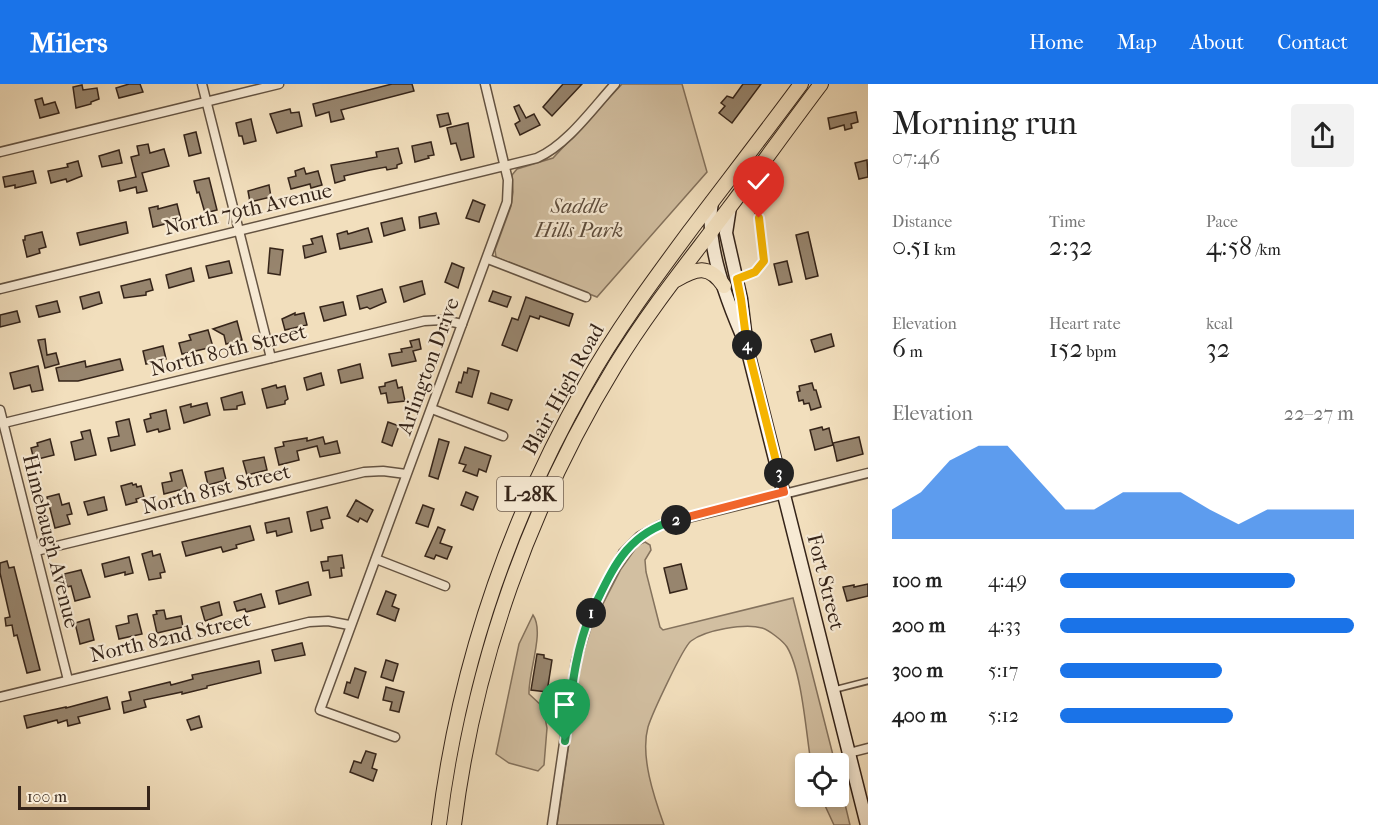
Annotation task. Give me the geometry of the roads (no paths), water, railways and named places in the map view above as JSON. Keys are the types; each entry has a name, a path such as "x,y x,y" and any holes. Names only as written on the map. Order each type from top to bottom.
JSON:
{"main road":[{"name":"L-28K","path":"712,202 801,84"},
{"name":"L-28K","path":"731,205 821,84"},
{"name":"Fort Street","path":"712,202 710,232 730,282"},
{"name":"Blair High Road","path":"439,825 453,737 475,645 504,556 529,496 579,396 607,349 648,288 712,202"},
{"name":"Fort Street","path":"731,205 726,233 730,282 729,303 747,348 867,825"},
{"name":"Blair High Road","path":"454,825 471,726 507,595 527,540 555,476 598,395 627,347 671,283 731,205"},
{"path":"671,283 692,272 705,270 730,282"}],"street":[{"path":"202,84 271,358"},
{"path":"0,152 279,84"},
{"name":"Arlington Drive","path":"395,737 320,710 488,259 507,202 508,180 485,84"},
{"path":"505,165 537,158 555,148 615,84"},
{"name":"North 79th Avenue","path":"0,289 505,165"},
{"path":"488,259 586,297"},
{"name":"North 80th Street","path":"4,423 424,321 443,320 462,324"},
{"path":"432,409 502,436"},
{"name":"Himebaugh Avenue","path":"0,410 68,680"},
{"name":"North 81st Street","path":"36,551 364,472 383,471 406,474"},
{"path":"552,825 576,661 582,637 599,598 623,554 640,536 660,525 868,472"},
{"path":"376,559 445,586"},
{"name":"North 82nd Street","path":"0,697 309,622 328,621 350,625"},
{"path":"849,753 868,748"}],"lane":[{"path":"730,282 755,272 765,255 753,173"},
{"path":"833,690 868,681"}],"park label":[{"name":"Saddle Hills Park","path":"579,218"}]}
